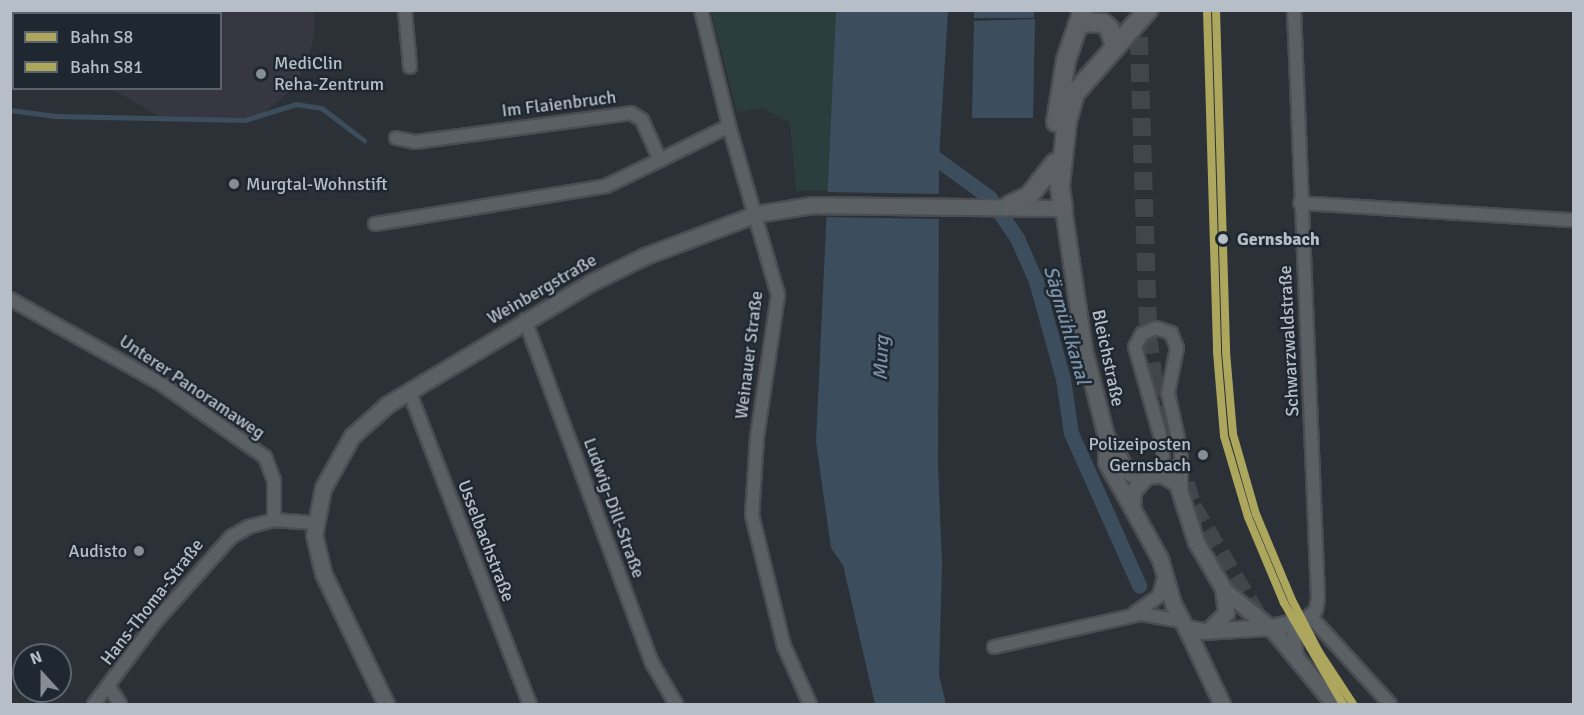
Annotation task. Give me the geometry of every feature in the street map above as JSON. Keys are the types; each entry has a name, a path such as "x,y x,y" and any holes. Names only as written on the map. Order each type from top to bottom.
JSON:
{"main road":[{"path":"1129,10 1137,10"},
{"path":"1060,185 1066,121 1075,93 1148,10"},
{"path":"1063,208 1055,163 1060,93 1080,19 1086,22 1103,23 1109,28 1115,46"},
{"path":"1010,205 1029,195 1055,163"}],"street":[{"path":"405,10 410,67"},
{"name":"Weinauer Straße","path":"701,10 729,126 756,214 777,295 757,438 752,516 784,646 810,705"},
{"name":"Schwarzwaldstraße","path":"1294,10 1300,203 1318,598 1292,640 1297,657"},
{"name":"Im Flaienbruch","path":"396,138 415,142 631,113 642,120 660,160"},
{"path":"375,224 606,186 729,126"},
{"path":"1300,203 1574,220"},
{"name":"Weinbergstraße","path":"386,705 323,573 316,550 315,523 323,488 340,452 366,420 525,320 645,256 756,214 812,205 1010,205 1063,208"},
{"name":"Bleichstraße","path":"1063,208 1084,350 1106,436 1108,470 1132,508 1163,566 1183,624"},
{"name":"Unterer Panoramaweg","path":"10,298 163,385 265,457 274,480 274,520"},
{"name":"Ludwig-Dill-Straße","path":"525,320 652,663 676,705"},
{"path":"1132,508 1133,491 1149,475 1161,468 1163,446 1150,389 1135,347 1142,334 1156,328 1171,333 1177,348 1168,393 1181,452 1180,489 1196,542 1233,601 1270,627 1297,657 1334,705"},
{"name":"Usselbachstraße","path":"409,391 530,705"},
{"path":"1106,436 1127,471 1137,477 1149,475 1172,478 1180,489"},
{"name":"Hans-Thoma-Straße","path":"94,705 156,621 215,551 248,527 274,520 315,523"},
{"path":"1126,617 1159,596 1164,584 1163,566"},
{"path":"1210,629 1226,612 1223,588"},
{"path":"994,647 1126,617 1154,614 1183,624 1210,629 1270,627 1306,618"},
{"path":"1256,616 1285,622 1306,618"},
{"path":"1306,618 1390,705"},
{"path":"1183,624 1222,705"},
{"path":"109,687 120,705"}],"shaded area":[{"name":"MediClin Reha-Zentrum","path":"314,11 315,30 308,61 294,87 263,114 242,118 158,116 114,90 222,90 222,12 13,12"},
{"path":"711,11 836,11 829,190 796,191 790,123 763,108 737,112"}],"water":[{"name":"Murg","path":"836,11 948,11 939,158 938,464 942,563 939,675 946,704 875,704 843,565 831,548 816,442"},
{"path":"974,11 1034,11 1034,18 974,18"},
{"path":"1035,19 1033,118 972,118 974,21"}],"pier":[{"path":"826,192 942,194 942,219 825,217"}],"waterway":[{"path":"10,110 56,116 245,120 296,104 322,108 364,140"},
{"name":"Sägmühlkanal","path":"923,149 989,197 1017,238 1036,281 1063,379 1071,433 1139,585"}],"tunnel":[{"path":"1138,10 1148,336 1154,380 1193,507 1260,620"}],"rail line":[{"name":"S81","path":"1207,10 1217,352 1224,436 1248,517 1284,603 1343,704"},
{"name":"S8","path":"1216,10 1226,352 1233,434 1256,514 1292,600 1319,652 1353,704"}],"place":[{"name":"MediClin Reha-Zentrum","path":"261,74"},
{"name":"Murgtal-Wohnstift","path":"234,184"},
{"name":"Gernsbach","path":"1223,239"},
{"name":"Polizeiposten Gernsbach","path":"1203,455"},
{"name":"Audisto","path":"139,551"}]}
